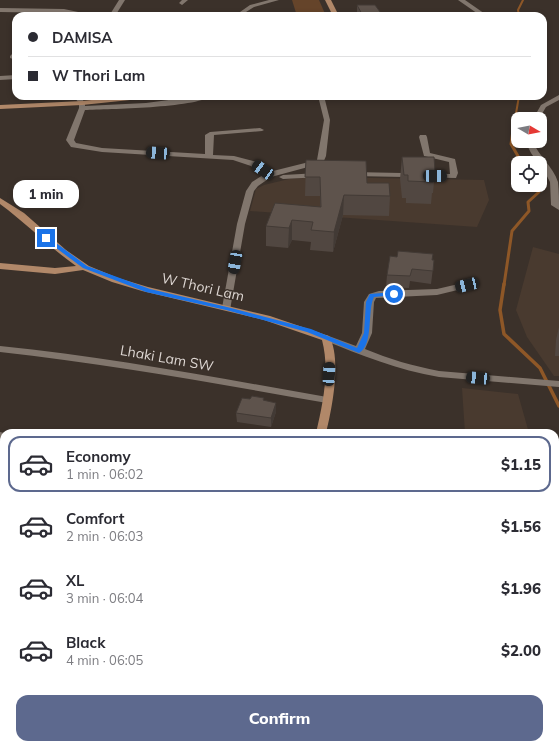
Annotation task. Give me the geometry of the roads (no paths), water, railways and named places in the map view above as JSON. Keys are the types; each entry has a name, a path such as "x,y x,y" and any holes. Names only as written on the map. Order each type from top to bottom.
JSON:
{"main road":[{"path":"328,0 334,12"},
{"path":"0,107 82,106 122,100"},
{"name":"W Thori Lam","path":"0,200 27,219 51,243 85,267 155,292 227,308 309,330 326,338"},
{"path":"0,266 55,271 85,267"},
{"path":"321,429 328,400 330,348 326,338"}],"street":[{"path":"114,12 122,0"},
{"path":"243,12 242,11 252,6 276,0"},
{"path":"461,0 479,12"},
{"path":"0,10 70,12"},
{"path":"0,78 12,77"},
{"path":"540,112 543,106 559,97"},
{"path":"78,100 82,106"},
{"path":"82,106 163,103 190,100"},
{"path":"227,308 241,224 250,191 255,184 268,175 320,161 327,120 322,100"},
{"path":"82,106 70,140 74,145 102,150 209,156 246,161 254,164 268,175"},
{"path":"209,156 209,135 212,133 260,130"},
{"path":"345,174 453,176 452,161 427,154 423,137"},
{"path":"531,148 552,177 556,192 555,205 559,208"},
{"path":"255,184 279,178 324,175"},
{"path":"359,351 367,333 368,302 372,296 437,292 467,285"},
{"path":"326,338 389,363 421,372 559,384"},
{"name":"Lhaki Lam SW","path":"0,349 67,356 142,367 328,400"}],"waterway":[{"path":"518,12 523,0"},
{"path":"516,112 518,100"},
{"path":"513,148 518,156"},
{"path":"504,285 512,231 529,211 528,202 539,192"},
{"path":"504,284 500,310 504,334 540,368 559,406"}]}
